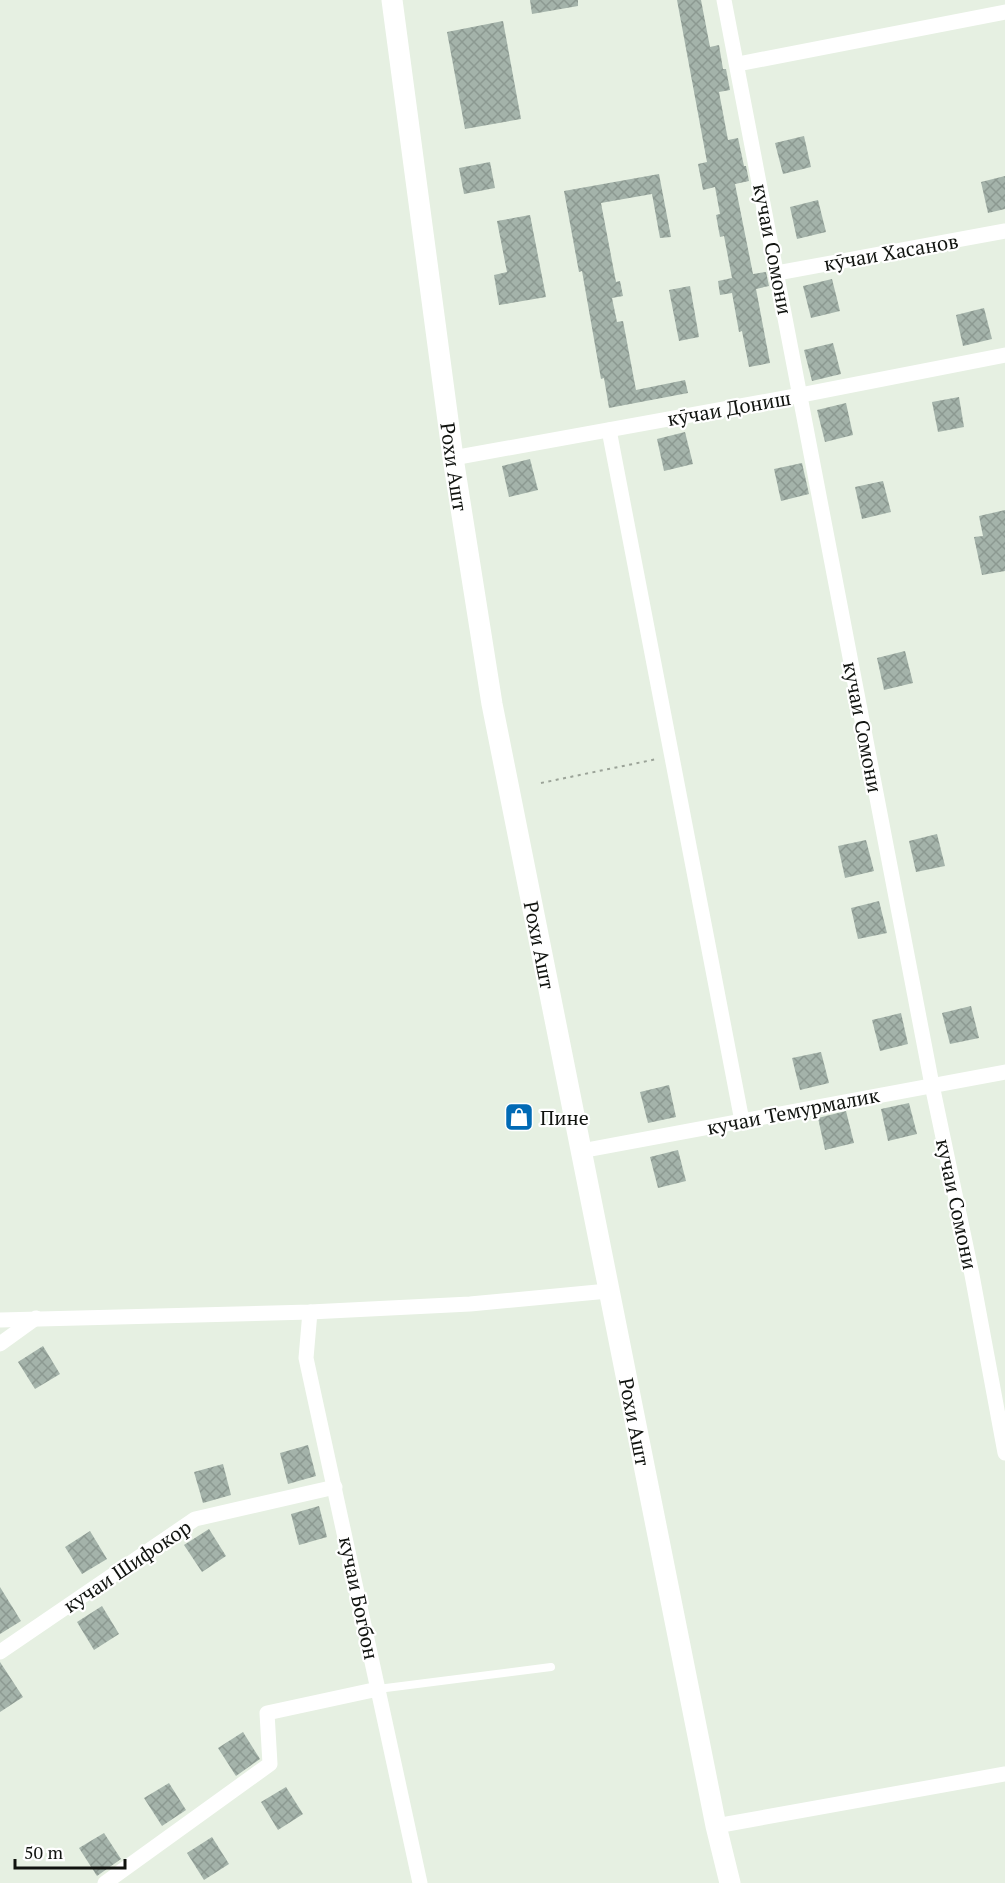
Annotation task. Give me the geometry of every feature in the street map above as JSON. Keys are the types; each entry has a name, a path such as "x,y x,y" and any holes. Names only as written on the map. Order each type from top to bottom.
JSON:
{"main road":[{"name":"Рохи Ашт","path":"392,0 453,458 492,704 608,1292 716,1826 730,1883"}],"street":[{"name":"кучаи Сомони","path":"724,0 1005,1453"},
{"path":"738,64 1005,12"},
{"name":"кӯчаи Хасанов","path":"777,273 1005,231"},
{"name":"кӯчаи Дониш","path":"453,458 801,395 1005,355"},
{"path":"609,430 742,1121"},
{"name":"кучаи Темурмалик","path":"581,1151 1005,1072"},
{"path":"0,1320 310,1312 470,1304 608,1292"},
{"name":"кучаи Богбон","path":"310,1312 306,1358 420,1883"},
{"path":"0,1344 36,1318"},
{"name":"кучаи Шифокор","path":"0,1652 195,1519 334,1486"},
{"path":"105,1883 270,1764 267,1713 378,1689"},
{"path":"716,1826 1005,1774"}],"lane":[{"path":"378,1689 551,1667"}],"path":[{"path":"542,783 672,756"}],"building":[{"path":"530,0 578,0 578,6 532,14"},
{"path":"677,0 701,0 710,47 719,45 723,69 726,69 730,90 719,92 728,140 738,138 749,181 735,184 753,274 766,272 769,286 756,289 770,363 749,367 742,331 739,332 732,293 720,295 718,281 732,278 724,236 720,237 716,215 720,214 715,187 703,190 698,164 707,162"},
{"path":"503,21 521,119 465,129 447,32"},
{"path":"804,136 811,167 783,174 775,143"},
{"path":"490,162 495,188 464,194 459,168"},
{"path":"659,174 671,237 660,238 652,194 601,203 616,282 620,281 623,296 612,298 617,322 623,321 636,390 685,380 688,393 609,408 604,378 601,379 582,271 579,272 564,191"},
{"path":"1005,176 1005,209 988,213 981,182"},
{"path":"818,200 826,232 797,239 790,207"},
{"path":"530,215 546,297 499,305 494,275 507,272 497,221"},
{"path":"832,279 840,311 811,318 803,286"},
{"path":"690,286 699,337 679,341 669,290"},
{"path":"984,308 992,339 963,346 956,315"},
{"path":"833,343 841,374 812,381 804,350"},
{"path":"959,397 964,427 938,432 932,402"},
{"path":"846,403 853,435 825,442 817,410"},
{"path":"685,432 693,464 664,471 657,439"},
{"path":"530,459 538,490 509,497 502,466"},
{"path":"802,463 809,494 781,501 774,469"},
{"path":"883,481 891,512 862,519 855,487"},
{"path":"1005,510 1005,571 982,575 974,537 983,536 979,516"},
{"path":"905,651 913,683 884,690 877,658"},
{"path":"937,834 945,866 916,872 909,841"},
{"path":"866,840 874,871 845,878 838,846"},
{"path":"879,901 887,933 858,939 851,908"},
{"path":"971,1006 979,1038 950,1044 942,1013"},
{"path":"901,1013 908,1044 880,1051 872,1020"},
{"path":"821,1052 829,1083 800,1090 792,1058"},
{"path":"669,1085 676,1117 648,1123 640,1092"},
{"path":"909,1103 917,1134 888,1141 881,1109"},
{"path":"846,1111 854,1143 825,1150 818,1118"},
{"path":"678,1150 686,1181 658,1188 650,1157"},
{"path":"43,1346 60,1374 35,1389 18,1362"},
{"path":"308,1445 316,1476 288,1484 280,1453"},
{"path":"223,1464 231,1495 203,1503 194,1472"},
{"path":"319,1506 327,1537 299,1545 291,1514"},
{"path":"209,1529 226,1556 202,1572 184,1545"},
{"path":"90,1531 107,1559 82,1574 65,1547"},
{"path":"0,1587 21,1621 0,1634"},
{"path":"102,1606 119,1634 94,1650 77,1622"},
{"path":"0,1662 23,1697 0,1712"},
{"path":"243,1732 260,1759 236,1776 218,1748"},
{"path":"169,1783 186,1810 162,1826 144,1798"},
{"path":"286,1787 303,1814 278,1830 261,1802"},
{"path":"104,1833 121,1859 97,1876 79,1848"},
{"path":"212,1837 229,1864 204,1880 187,1853"}],"place":[{"name":"Пине","path":"519,1117"}]}
